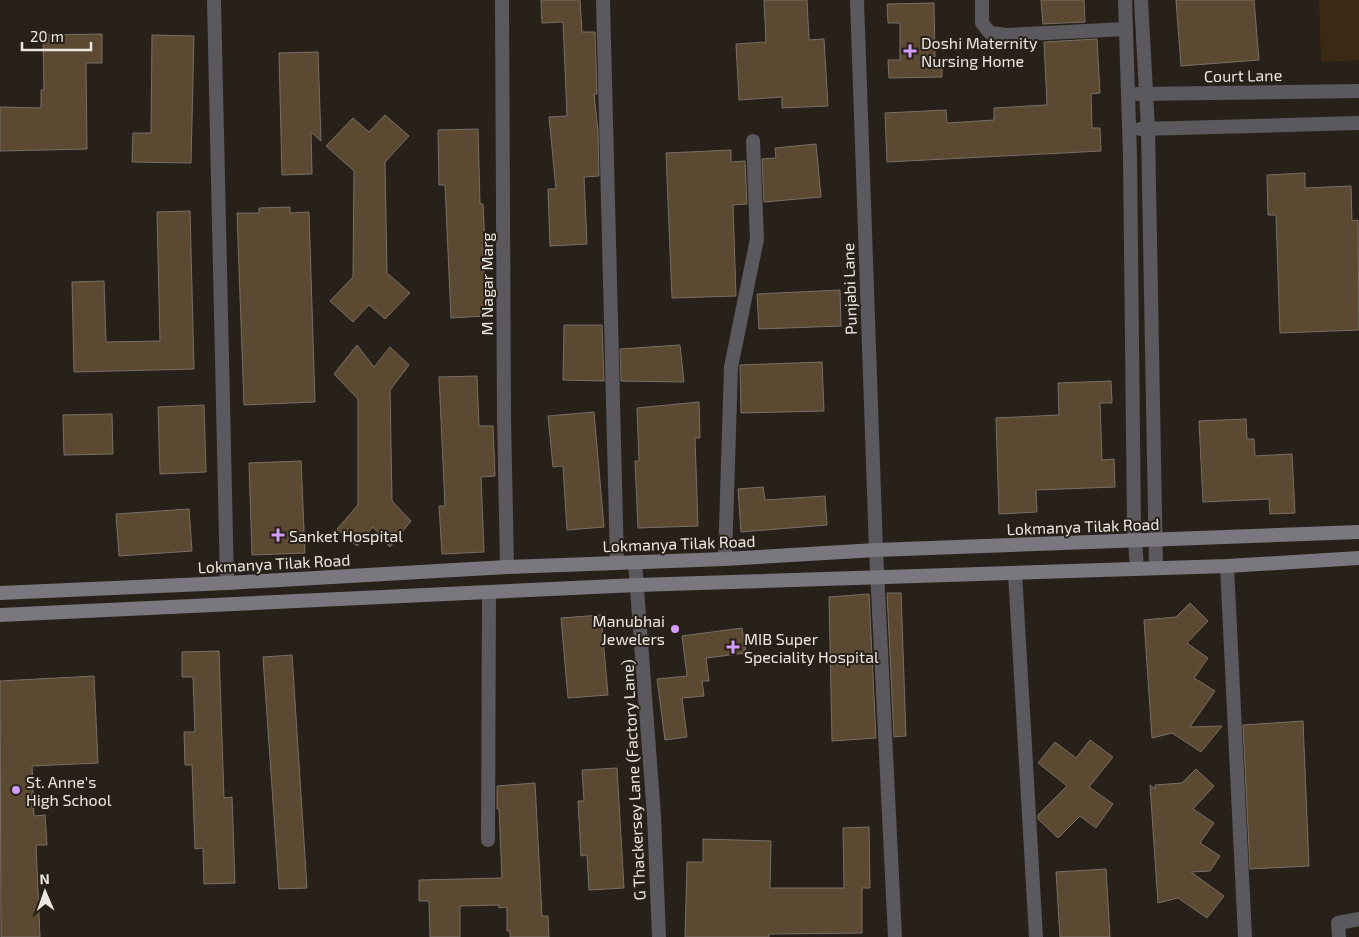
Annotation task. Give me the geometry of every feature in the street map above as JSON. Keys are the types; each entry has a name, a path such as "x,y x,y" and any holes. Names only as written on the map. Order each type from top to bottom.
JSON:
{"main road":[{"name":"Lokmanya Tilak Road","path":"0,594 506,567 725,559 876,550 1359,532"},
{"path":"0,615 637,585 1227,566 1359,558"}],"street":[{"path":"214,0 227,583"},
{"name":"M Nagar Marg","path":"502,0 506,567"},
{"path":"603,0 617,562"},
{"name":"Punjabi Lane","path":"857,0 876,550 896,937"},
{"path":"982,0 982,23 990,33 1007,35 1126,29"},
{"path":"1125,0 1137,568"},
{"path":"1141,0 1148,129 1156,568"},
{"name":"Court Lane","path":"1128,94 1359,91"},
{"path":"1129,130 1359,123"},
{"path":"725,559 731,367 757,239 753,141"},
{"name":"G Thackersey Lane (Factory Lane)","path":"636,562 654,816 659,937"},
{"path":"1227,566 1245,937"},
{"path":"1014,573 1036,937"},
{"path":"488,840 489,592"},
{"path":"1339,937 1338,923 1359,919"}],"shaded area":[{"path":"1319,0 1359,0 1359,60 1321,62"}],"building":[{"path":"541,0 580,0 582,32 595,32 597,94 594,94 598,131 599,176 584,177 587,244 550,246 548,189 556,189 549,117 567,116 563,22 542,23"},
{"path":"764,0 807,0 809,40 824,39 828,106 782,108 782,97 739,100 736,44 766,42"},
{"path":"1041,0 1084,0 1085,22 1043,24"},
{"path":"1176,0 1254,0 1259,60 1181,66"},
{"path":"934,3 935,59 942,59 942,77 889,78 888,60 900,60 900,23 888,23 887,4"},
{"path":"102,34 102,63 86,63 87,149 0,151 0,107 41,108 41,90 44,90 43,35"},
{"path":"152,35 194,36 191,163 132,162 133,133 151,133"},
{"path":"1097,39 1100,93 1091,94 1092,128 1100,128 1101,151 887,162 885,113 946,110 947,123 994,120 994,108 1047,105 1044,42"},
{"path":"318,52 321,141 311,132 312,174 282,175 279,53"},
{"path":"385,115 409,136 385,162 387,273 410,293 385,319 369,305 353,322 330,301 353,277 354,171 326,146 353,118 369,132"},
{"path":"478,129 480,204 483,204 485,246 483,246 486,316 451,318 445,185 439,185 438,130"},
{"path":"816,144 821,197 764,202 762,159 776,158 775,148"},
{"path":"731,150 731,162 745,161 747,204 733,205 736,296 672,298 666,153"},
{"path":"1305,173 1305,188 1351,186 1352,221 1358,220 1359,330 1280,333 1276,215 1268,215 1267,175"},
{"path":"290,207 290,213 309,212 315,402 244,405 237,213 259,213 259,208"},
{"path":"190,211 194,369 74,372 72,282 104,281 106,342 160,341 157,212"},
{"path":"840,290 841,326 759,329 757,294"},
{"path":"564,325 602,325 604,381 563,380"},
{"path":"357,345 374,367 390,347 409,365 390,390 392,501 411,521 390,547 373,527 357,546 337,529 358,505 358,399 334,374"},
{"path":"680,345 684,382 621,381 620,349"},
{"path":"822,362 824,411 741,413 740,365"},
{"path":"477,376 479,426 493,426 495,476 481,477 484,552 442,554 439,506 445,506 439,377"},
{"path":"1111,381 1112,403 1100,403 1102,460 1114,459 1115,487 1036,490 1037,512 999,514 996,418 1059,415 1058,383"},
{"path":"699,402 700,438 695,438 698,526 638,528 635,461 639,461 637,408"},
{"path":"204,405 206,472 160,474 158,407"},
{"path":"594,412 604,527 567,530 563,466 553,467 548,416"},
{"path":"112,414 113,454 64,455 63,415"},
{"path":"1246,419 1247,439 1254,439 1255,456 1292,454 1295,513 1270,514 1269,499 1203,502 1199,421"},
{"path":"301,461 305,553 252,555 249,463"},
{"path":"763,487 765,500 825,496 827,525 741,532 738,489"},
{"path":"189,509 192,551 119,556 116,514"},
{"path":"887,593 901,593 906,736 894,737"},
{"path":"869,594 876,738 832,741 829,597"},
{"path":"1190,603 1208,621 1187,643 1208,658 1194,678 1215,691 1190,727 1222,726 1201,752 1172,733 1152,738 1144,620 1176,617"},
{"path":"601,615 608,695 568,698 561,618"},
{"path":"742,628 746,653 706,658 709,681 702,681 704,696 682,698 687,737 665,740 657,679 687,676 682,636"},
{"path":"219,651 224,798 232,797 235,883 204,884 203,848 195,849 192,765 185,765 184,732 195,732 193,677 182,677 182,652"},
{"path":"292,655 307,888 279,889 263,657"},
{"name":"St. Anne's High School","path":"94,676 98,763 32,766 34,816 45,815 47,845 36,845 40,937 1,937 0,681"},
{"path":"1303,721 1309,866 1250,869 1243,725"},
{"path":"1090,740 1113,757 1089,787 1113,804 1096,828 1080,816 1058,838 1038,819 1038,815 1067,786 1038,763 1055,742 1076,758"},
{"path":"617,768 624,888 589,890 587,855 581,856 578,801 584,801 582,770"},
{"path":"1196,769 1214,786 1193,809 1214,823 1200,843 1220,856 1210,871 1191,872 1224,896 1207,918 1178,898 1158,903 1150,785 1155,789 1155,785 1182,783"},
{"path":"535,783 542,916 548,916 549,937 510,937 510,931 507,931 507,907 499,908 499,905 460,906 460,937 430,937 429,901 419,901 419,880 502,878 497,786"},
{"path":"869,827 870,888 862,888 862,933 769,934 769,937 685,937 687,862 703,862 703,839 771,841 770,888 844,888 843,828"},
{"path":"1106,869 1110,937 1060,937 1056,872"}],"place":[{"name":"Doshi Maternity Nursing Home","path":"910,51"},
{"name":"Sanket Hospital","path":"278,535"},
{"name":"Manubhai Jewelers","path":"675,629"},
{"name":"MIB Super Speciality Hospital","path":"733,647"},
{"name":"St. Anne's High School","path":"16,790"}]}
